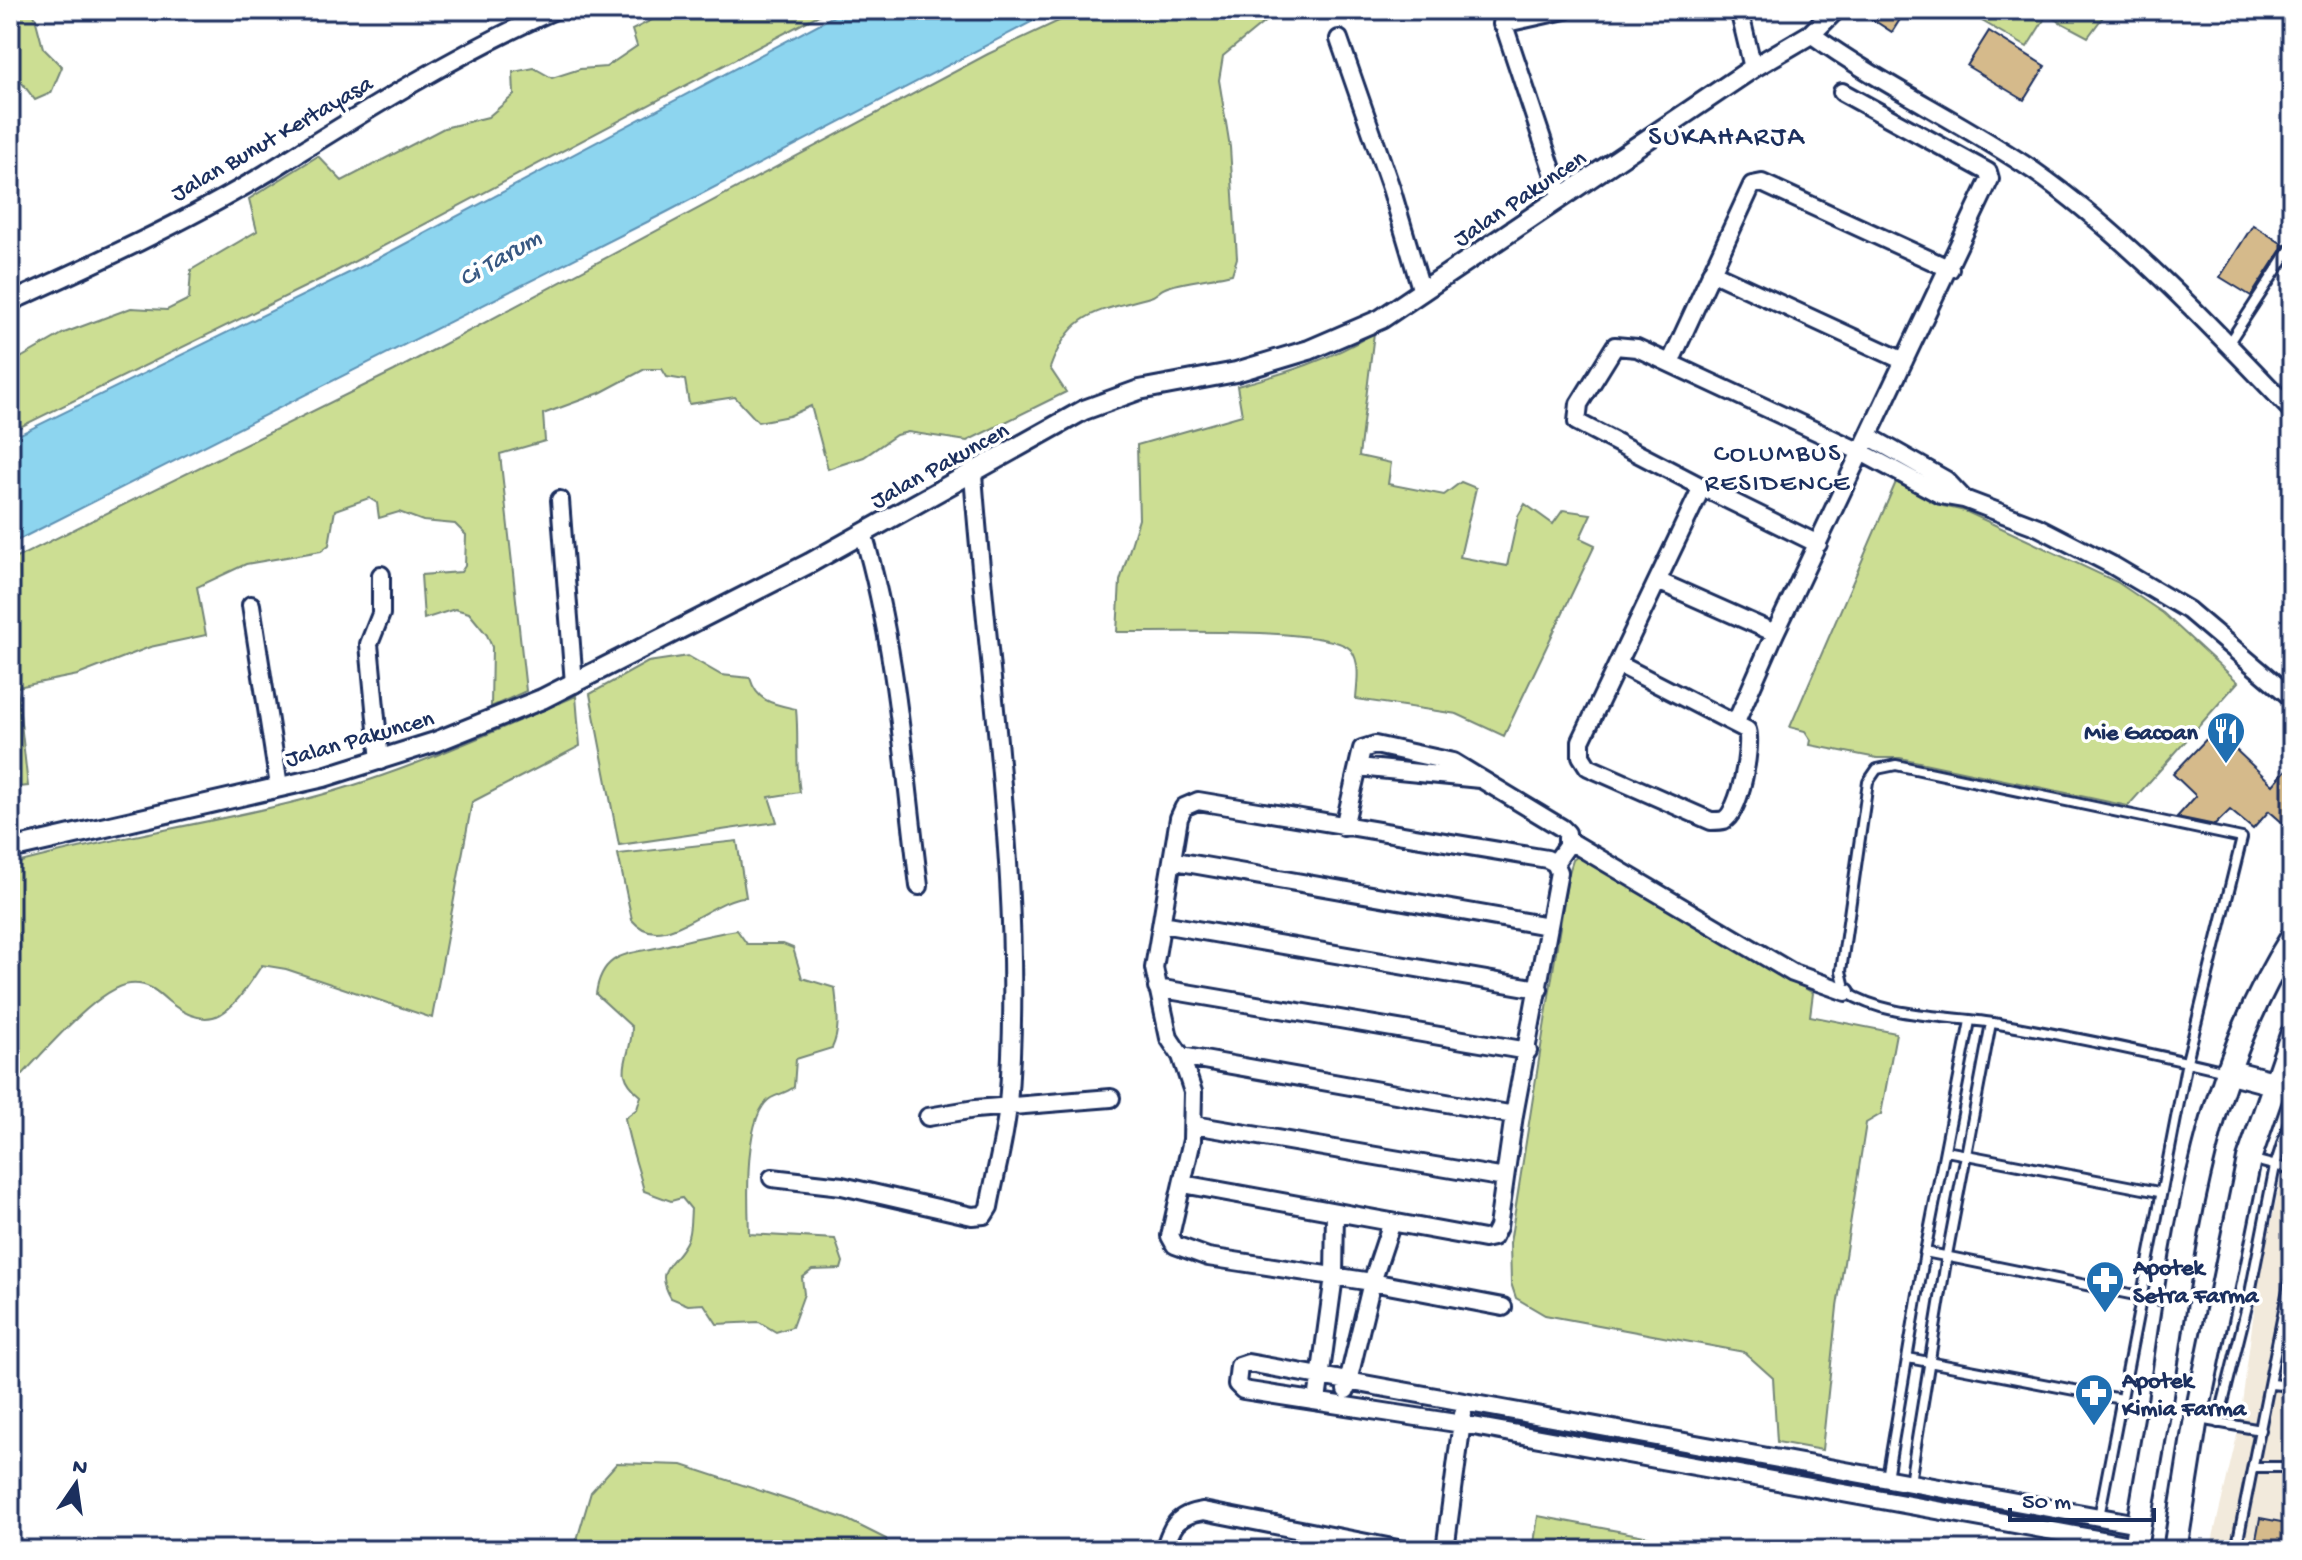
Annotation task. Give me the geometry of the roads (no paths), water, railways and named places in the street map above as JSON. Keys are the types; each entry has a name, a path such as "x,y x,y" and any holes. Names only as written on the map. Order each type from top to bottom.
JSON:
{"main road":[{"path":"2136,1540 2191,1207 2227,1071 2253,1006 2292,938"},
{"path":"2175,1550 2207,1420 2249,1159 2292,1035"},
{"path":"2227,1071 2273,1083"}],"street":[{"name":"Jalan Bunut Kertayasa","path":"10,302 197,211 263,175 394,93 555,10"},
{"path":"1561,196 1501,17 1565,10"},
{"path":"1739,10 1753,68"},
{"name":"Jalan Pakuncen","path":"10,849 380,761 458,733 574,684 973,474 1084,410 1139,390 1236,372 1309,350 1381,319 1753,68 1811,34 1835,10"},
{"path":"1811,34 2057,188 2228,344 2292,411"},
{"path":"1339,39 1391,188 1422,292"},
{"path":"1736,722 1775,633 1989,186 1988,172 1842,92"},
{"path":"1670,363 1747,190 1762,183 1950,269"},
{"path":"1711,272 1904,361"},
{"path":"1818,544 1577,422 1579,404 1615,346 1637,348 1670,363 1863,453 1941,495 1964,499 2038,527 2188,610 2292,698"},
{"path":"1870,437 1946,480 1964,499"},
{"path":"772,1178 842,1186 972,1216 984,1215 989,1207 1008,1107 1013,936 1011,865 983,615 973,474"},
{"path":"1620,665 1747,730 1750,742 1732,813 1723,820 1711,821 1588,767 1581,756 1581,741 1660,582 1702,487"},
{"path":"560,500 574,684"},
{"path":"863,533 881,594 890,646 919,886"},
{"path":"380,761 369,644 381,614 381,575"},
{"path":"1660,582 1775,633"},
{"path":"251,605 279,786"},
{"path":"1344,827 1362,749 1375,745 1453,762 1562,828 1568,840 1793,973 1846,992"},
{"path":"1358,767 1482,779"},
{"path":"1183,1184 1484,1239 1493,1237 1498,1227 1514,1115 1559,872 1555,863 1547,859 1198,801 1184,807 1179,818 1175,861 1154,968 1169,1038 1181,1056 1193,1092 1194,1125 1170,1236 1175,1245 1208,1257 1372,1282 1503,1307"},
{"path":"1555,863 1568,840"},
{"path":"1175,861 1548,926"},
{"path":"1162,924 1539,989"},
{"path":"1157,988 1528,1051"},
{"path":"1181,1056 1514,1115"},
{"path":"928,1117 1111,1098"},
{"path":"1194,1125 1505,1178"},
{"path":"1317,1401 1323,1376 1334,1276 1335,1212"},
{"path":"1343,1405 1372,1282 1392,1222"},
{"path":"1248,1363 1910,1482 2098,1519 2136,1540 1462,1424 1239,1389 1239,1366 1248,1363"},
{"path":"1445,1550 1465,1401"},
{"path":"1164,1550 1173,1524 1180,1517 1203,1511 1399,1550"}],"lane":[{"path":"2228,344 2292,246"},
{"path":"2098,1519 2142,1297 2159,1192 2187,1061 2242,838 1896,765 1877,769 1868,782 1841,971 1846,992 1865,1004 1991,1023 2187,1061 2227,1071"},
{"path":"1887,1478 1925,1252 1970,1021"},
{"path":"1910,1482 1947,1255 1991,1023"},
{"path":"2261,1430 2207,1420 2249,1298 2275,1166 2292,1113"},
{"path":"1946,1151 2159,1192"},
{"path":"2249,1159 2292,1170"},
{"path":"1925,1252 2174,1303"},
{"path":"2236,1550 2292,1269"},
{"path":"1908,1358 2121,1399"},
{"path":"2271,1384 2292,1386"},
{"path":"2254,1467 2292,1467"}],"water":[{"name":"Ci Tarum","path":"845,10 1054,10 665,213 10,544 10,439 371,262"}],"place":[{"name":"Mie Gacoan","path":"2226,765"},
{"name":"Apotek Setra Farma","path":"2105,1314"},
{"name":"Apotek Kimia Farma","path":"2094,1427"}],"district":[{"name":"SUKAHARJA","path":"1727,134"},
{"name":"COLUMBUS RESIDENCE","path":"1778,466"}]}
